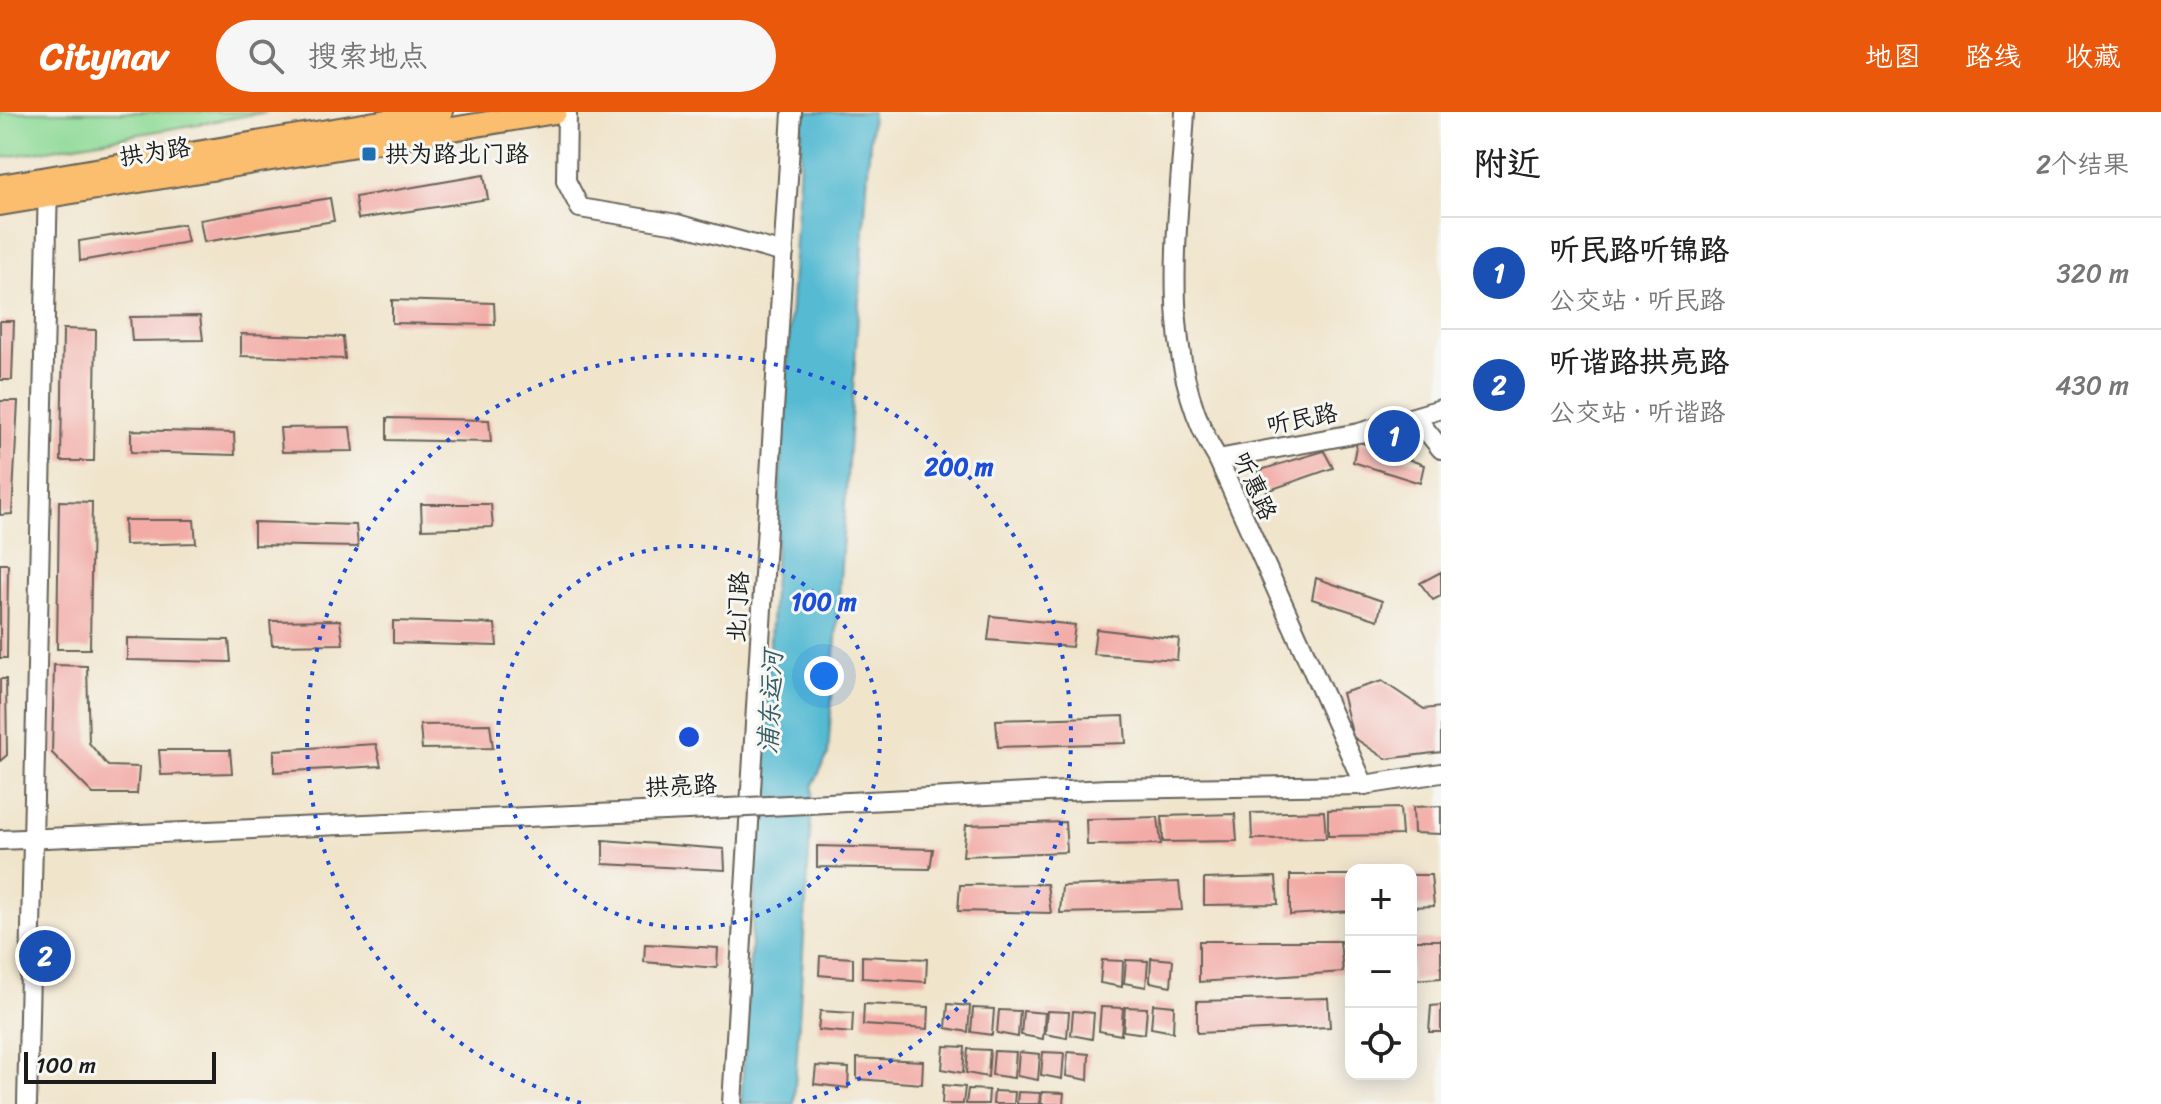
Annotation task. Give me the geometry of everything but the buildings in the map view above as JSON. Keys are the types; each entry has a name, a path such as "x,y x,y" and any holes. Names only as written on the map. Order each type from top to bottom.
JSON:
{"main road":[{"name":"拱为路","path":"0,204 48,187 441,112"},
{"name":"拱为路","path":"0,186 48,187 555,112"}],"street":[{"path":"567,112 566,181 580,208 677,224 784,253"},
{"name":"北门路","path":"732,1104 792,112"},
{"name":"听惠路","path":"1185,112 1177,257 1184,377 1199,429 1218,459 1364,785"},
{"path":"27,1104 48,187"},
{"name":"听民路","path":"1218,459 1298,446 1417,419 1441,409"},
{"path":"1417,419 1441,449"},
{"path":"1364,785 1441,773"},
{"name":"拱亮路","path":"0,840 1108,789 1364,785"}],"green space":[{"path":"0,112 268,112 0,158"}],"water":[{"name":"浦东运河","path":"803,112 872,112 828,755 813,785 794,1104 741,1104"}],"place":[{"name":"拱为路北门路","path":"369,154"},
{"name":"听民路听锦路","path":"1394,436"},
{"name":"听谐路拱亮路","path":"45,956"}]}
